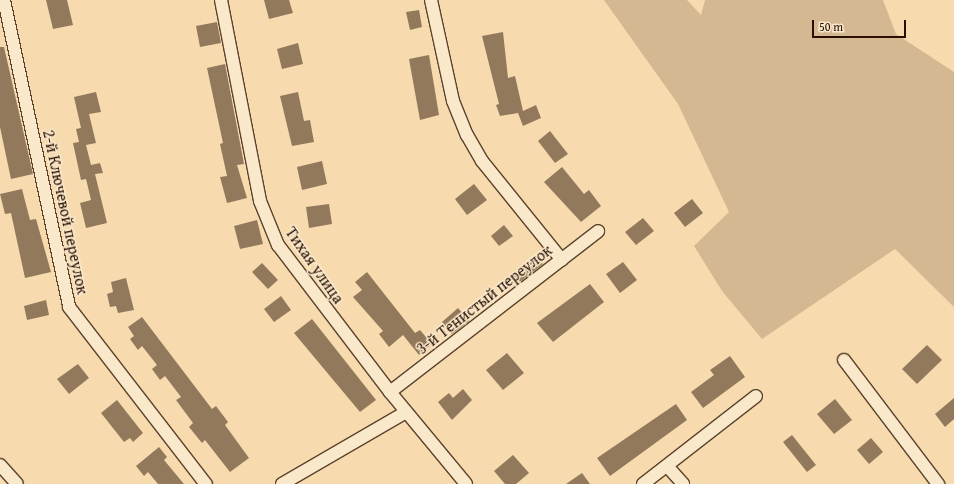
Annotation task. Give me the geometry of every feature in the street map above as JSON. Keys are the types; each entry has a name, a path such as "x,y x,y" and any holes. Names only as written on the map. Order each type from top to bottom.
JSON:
{"street":[{"name":"2-й Ключевой переулок","path":"4,0 70,307 206,484"},
{"name":"Тихая улица","path":"221,0 260,201 278,245 390,392 466,484"},
{"path":"431,0 453,101 466,135 482,161 562,260"},
{"name":"3-й Тенистый переулок","path":"390,392 598,231"},
{"path":"844,360 938,484"},
{"path":"643,484 756,396"},
{"path":"282,484 406,412"},
{"path":"0,464 17,484"},
{"path":"667,466 683,484"}],"shaded area":[{"path":"604,0 687,0 701,15 705,0 883,0 896,34 954,72 954,307 895,249 762,339 722,291 694,246 729,212 678,104"}],"building":[{"path":"46,0 67,0 73,25 53,29"},
{"path":"264,0 289,0 293,13 269,19"},
{"path":"419,10 422,27 410,30 406,12"},
{"path":"217,22 221,43 200,47 196,26"},
{"path":"503,32 508,78 515,76 523,111 536,105 541,118 523,126 518,113 500,116 496,105 499,104 482,36"},
{"path":"298,43 303,64 282,69 277,49"},
{"path":"0,47 4,47 33,174 11,179 0,127"},
{"path":"429,55 439,115 420,120 409,59"},
{"path":"225,64 244,164 237,165 247,198 227,203 220,177 227,176 220,144 223,143 207,68"},
{"path":"96,92 101,112 89,114 96,143 86,145 91,165 100,163 103,173 95,174 107,223 86,228 80,203 91,200 86,179 81,180 73,143 79,142 76,129 81,128 74,97"},
{"path":"298,92 304,121 310,120 314,142 292,146 280,96"},
{"path":"550,131 568,154 555,163 538,141"},
{"path":"322,161 327,184 302,190 297,167"},
{"path":"562,167 584,194 589,190 601,206 581,222 544,182"},
{"path":"474,184 487,200 467,215 455,199"},
{"path":"22,189 30,220 36,219 51,272 25,278 11,213 5,214 0,194"},
{"path":"692,199 703,213 685,227 674,213"},
{"path":"329,204 332,224 309,228 306,207"},
{"path":"643,218 654,231 636,245 625,232"},
{"path":"257,220 263,244 240,249 234,226"},
{"path":"504,225 513,236 499,246 491,236"},
{"path":"537,257 543,264 517,284 512,277"},
{"path":"623,262 637,280 620,293 606,274"},
{"path":"262,263 278,280 268,289 252,272"},
{"path":"367,272 415,333 420,330 432,344 419,355 403,335 389,347 379,334 383,331 353,297 362,290 355,282"},
{"path":"126,278 134,310 118,313 116,306 110,307 107,294 113,292 111,282"},
{"path":"590,284 604,302 553,342 537,323"},
{"path":"281,296 291,310 274,322 264,309"},
{"path":"46,300 49,315 27,320 24,306"},
{"path":"458,308 469,321 452,334 442,322"},
{"path":"142,317 212,409 216,406 228,422 225,425 249,458 230,472 205,440 202,443 189,427 193,423 176,400 181,397 165,376 160,380 152,369 157,365 142,346 138,350 130,339 134,336 128,327"},
{"path":"312,319 376,400 360,412 294,333"},
{"path":"927,345 942,360 917,384 902,369"},
{"path":"507,353 524,373 503,390 486,370"},
{"path":"730,356 745,377 703,408 691,392 714,375 710,370"},
{"path":"78,364 89,378 69,394 57,379"},
{"path":"463,389 472,400 452,420 438,402 449,393 453,398"},
{"path":"954,398 954,419 945,427 935,414"},
{"path":"835,399 852,420 834,434 817,414"},
{"path":"117,400 143,433 133,442 130,438 124,442 101,413"},
{"path":"676,404 687,420 610,476 597,458"},
{"path":"792,435 816,465 807,472 783,442"},
{"path":"871,438 883,452 869,464 857,450"},
{"path":"159,447 167,457 164,460 184,484 158,484 148,472 144,476 136,466"},
{"path":"513,455 529,473 516,484 505,484 494,471"},
{"path":"582,473 590,484 566,484"}]}
